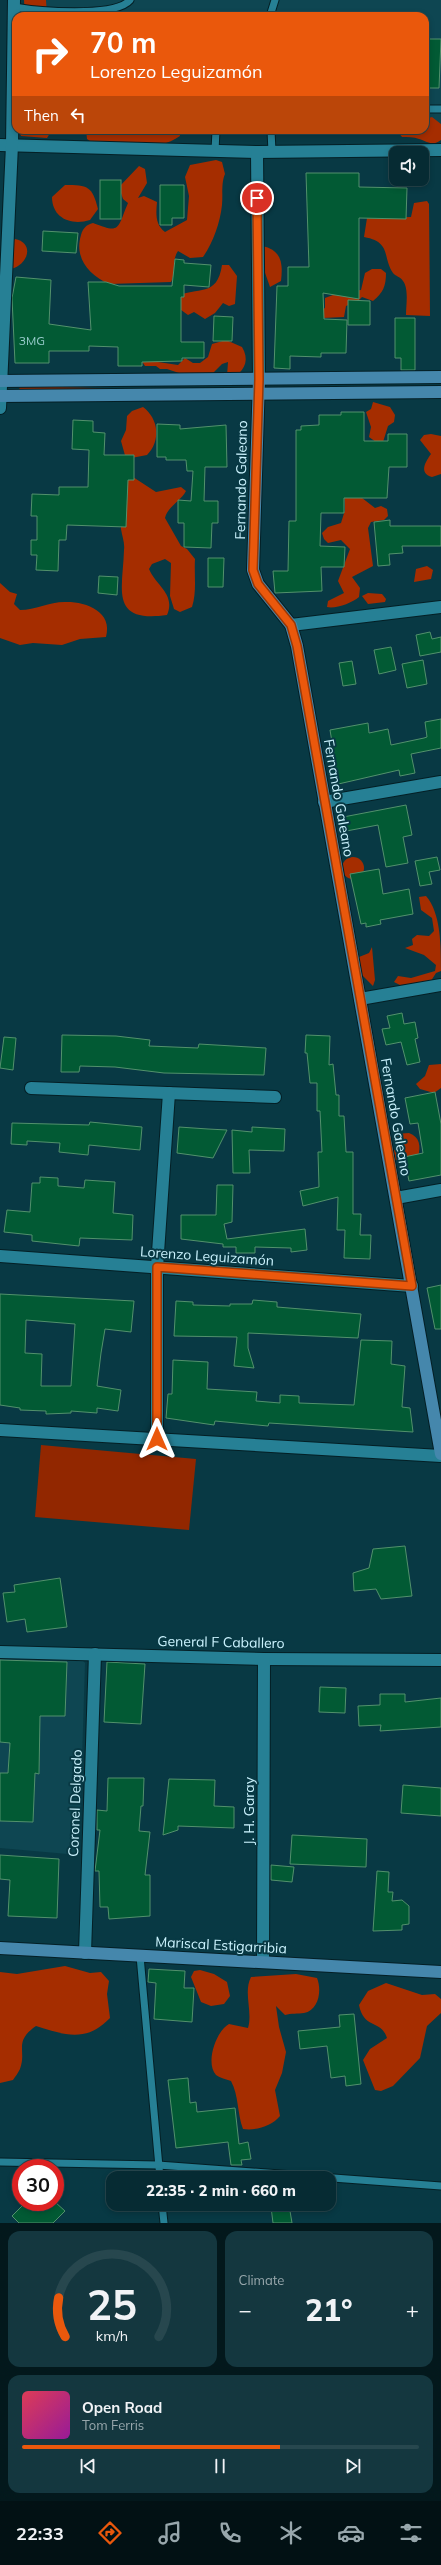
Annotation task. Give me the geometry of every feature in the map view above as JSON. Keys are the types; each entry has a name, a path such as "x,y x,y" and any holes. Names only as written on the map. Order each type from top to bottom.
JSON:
{"street":[{"path":"0,408 6,145 12,39"},
{"path":"6,145 256,152 441,150"},
{"name":"Fernando Galeano","path":"256,152 259,379 253,570 258,584 291,625 412,1286 441,1455"},
{"path":"0,381 441,377"},
{"path":"0,396 441,392"},
{"path":"291,625 441,607"},
{"path":"324,802 441,782"},
{"path":"360,999 441,985"},
{"path":"31,1088 275,1097"},
{"path":"157,1439 157,1267 169,1092"},
{"path":"396,1198 441,1190"},
{"name":"Lorenzo Leguizamón","path":"0,1256 412,1286"},
{"path":"0,1430 441,1455"},
{"name":"General F Caballero","path":"0,1652 264,1659 441,1660"},
{"name":"Coronel Delgado","path":"85,1953 94,1654"},
{"name":"J. H. Garay","path":"263,1962 264,1659"},
{"name":"Mariscal Estigarribia","path":"0,1948 441,1972"}],"lane":[{"path":"14,4 36,11 108,10 130,0"},
{"path":"271,12 275,0"},
{"path":"429,109 441,109"},
{"path":"215,151 216,134"},
{"path":"271,134 272,152"},
{"path":"140,1956 159,2171"},
{"path":"0,2162 158,2166 441,2186"},
{"path":"163,2211 164,2223"}],"shaded area":[{"path":"24,0 46,0 47,12 25,12"},
{"path":"43,0 441,0 441,133 429,133 429,12 42,12"},
{"path":"432,117 441,124 441,140 438,142 430,143 415,138 402,137 400,134 429,134 429,118"},
{"path":"20,134 50,134 47,138 21,136"},
{"path":"86,134 180,134 180,136 160,145 138,147 93,143 87,139"},
{"path":"216,160 222,162 225,174 222,205 216,232 203,257 190,258 178,251 171,282 109,284 95,276 90,271 85,265 80,251 79,243 83,230 85,227 93,223 109,228 117,227 122,219 128,203 123,199 119,187 139,166 145,169 147,183 138,198 144,196 157,202 156,214 159,226 165,232 187,220 189,196 185,177 190,165"},
{"path":"65,185 84,187 91,191 98,209 90,220 83,222 70,221 64,219 55,210 52,197"},
{"path":"427,201 429,204 430,316 406,315 407,293 405,284 393,273 383,246 373,239 364,237 367,218 411,217 414,203"},
{"path":"15,239 21,241 25,245 27,254 22,263 11,269 1,261 0,254"},
{"path":"262,246 269,248 277,254 280,259 282,269 281,281 270,287 263,267"},
{"path":"222,265 229,265 237,276 235,304 229,306 223,303 215,313 205,319 194,312 188,315 177,307 175,297 211,287 216,282"},
{"path":"372,269 381,269 386,273 383,289 373,301 362,297 358,301 346,306 344,317 323,318 314,314 325,308 325,298 341,292 361,290 365,273"},
{"path":"226,340 242,347 246,359 244,367 235,377 227,376 228,362 222,364 212,374 199,377 189,373 182,374 167,369 160,369 156,366 145,366 141,360 157,352 158,362 178,365 185,358 193,363 200,363 208,357 212,344"},
{"path":"20,386 238,392 19,390"},
{"path":"373,402 390,407 395,415 394,422 388,426 383,442 376,442 369,437 371,427 366,412 371,409"},
{"path":"143,407 148,412 155,424 155,443 147,455 126,459 121,441 126,430 127,416 132,411"},
{"path":"431,434 441,436 441,474 432,477 425,473 424,470 425,463 431,454 420,440 424,435"},
{"path":"133,477 156,492 181,487 186,491 171,507 165,518 181,546 187,549 195,559 194,601 192,607 180,612 174,609 170,596 171,563 165,559 152,564 149,569 164,590 169,601 167,615 148,616 136,614 128,608 123,600 122,578 124,542 121,529 122,483"},
{"path":"344,484 375,508 381,506 387,509 388,516 384,520 371,522 368,528 373,566 352,577 360,588 359,597 344,605 327,607 328,601 344,593 338,581 350,549 341,540 328,543 324,539 322,533 328,527 341,523 345,510"},
{"path":"427,566 433,570 431,579 414,582 416,569"},
{"path":"0,583 10,592 17,594 14,604 20,610 32,609 61,602 75,602 90,606 97,610 106,621 106,637 80,639 62,645 33,643 20,645 0,638"},
{"path":"368,593 382,594 386,599 385,602 368,604 362,596"},
{"path":"353,857 361,860 364,868 361,876 353,879 345,876 342,868 345,860"},
{"path":"426,896 435,911 439,930 441,971 436,973 429,984 400,985 394,982 398,976 411,978 435,971 436,965 424,955 405,948 413,945 412,939 417,935 429,936 434,931 432,918 421,910 419,897"},
{"path":"372,947 375,980 373,986 359,972 354,959 369,953"},
{"path":"441,1064 441,1088 434,1093 420,1089 416,1084 425,1076 429,1065"},
{"path":"409,1133 419,1142 418,1157 407,1161 395,1160 393,1150 397,1150 396,1134"},
{"path":"41,1445 196,1459 189,1530 35,1517"},
{"path":"0,1657 80,1658 85,1663 79,1855 0,1848"},
{"path":"65,1966 90,1973 101,1972 109,1981 107,1994 110,2018 101,2026 92,2031 75,2035 56,2032 36,2026 29,2032 23,2042 22,2062 20,2069 13,2080 0,2083 0,1972 17,1974"},
{"path":"200,1970 214,1974 227,1982 230,1996 224,2004 211,2006 201,2002 191,1977 194,1971"},
{"path":"296,1974 317,1978 319,1994 313,2008 304,2013 285,2015 276,2006 279,2027 286,2052 282,2073 275,2090 280,2116 273,2123 263,2127 243,2129 234,2087 231,2081 216,2075 213,2070 212,2055 216,2040 224,2028 229,2024 248,2028 248,1989 251,1977"},
{"path":"386,1983 422,1995 435,1994 441,1999 441,2013 427,2026 420,2058 393,2086 381,2091 375,2090 363,2060 370,2049 387,2038 381,2028 365,2018 361,2013 359,2005 368,1991"}],"building":[{"path":"429,39 441,39 439,88 429,88"},
{"path":"306,173 359,173 359,187 407,188 406,219 359,218 359,299 323,293 324,319 347,320 346,353 321,353 321,357 290,356 290,369 274,368 277,286 288,286 288,267 309,267"},
{"path":"100,180 121,180 121,219 100,219"},
{"path":"160,185 184,185 184,218 172,218 172,225 160,225"},
{"path":"43,231 78,233 76,253 42,251"},
{"path":"175,259 184,260 184,263 211,265 209,287 184,285 184,297 181,297 181,342 204,342 204,358 182,358 182,361 142,362 142,366 118,366 118,347 89,346 89,351 49,351 49,363 15,363 12,298 16,277 51,280 49,324 91,330 88,282 106,282 119,286 172,286"},
{"path":"348,300 370,301 370,325 348,325"},
{"path":"214,316 233,317 232,341 213,341"},
{"path":"395,318 415,318 415,370 401,370 401,358 395,358"},
{"path":"341,412 364,412 364,441 388,441 388,434 407,434 407,467 389,467 387,498 344,498 344,513 321,513 320,546 345,547 344,567 321,567 322,591 275,593 273,571 288,571 289,521 296,521 296,430 301,430 301,426 319,425 319,415 341,415"},
{"path":"73,420 93,421 93,432 105,433 104,455 134,455 134,480 128,480 126,527 67,525 66,540 59,540 58,571 36,570 37,555 31,555 31,540 37,540 37,516 31,516 32,494 59,495 59,487 88,487 89,450 72,449"},
{"path":"157,424 180,425 180,429 226,425 227,467 205,467 204,501 218,501 218,523 212,523 211,548 184,547 184,523 178,523 178,500 191,501 193,471 187,471 186,460 166,460 166,457 157,457"},
{"path":"390,520 390,526 441,526 441,546 402,546 403,553 389,554 390,565 378,566 374,522"},
{"path":"208,558 224,558 223,587 208,587"},
{"path":"99,576 118,577 117,595 98,593"},
{"path":"430,632 432,639 441,637 441,652 420,656 416,635"},
{"path":"391,647 396,670 379,674 374,650"},
{"path":"423,660 427,684 407,688 402,664"},
{"path":"352,661 356,684 343,686 339,663"},
{"path":"441,719 441,748 411,754 415,773 400,776 399,770 334,785 328,755 334,754 330,730 368,723 369,733 388,729 391,745 427,737 425,722"},
{"path":"406,805 412,835 403,837 408,863 386,867 378,825 341,832 338,818"},
{"path":"437,857 440,870 429,872 432,884 420,886 415,861"},
{"path":"379,869 383,894 409,889 413,914 380,920 381,924 366,927 366,923 361,924 350,874"},
{"path":"402,1013 404,1024 415,1022 418,1038 415,1039 420,1062 407,1065 401,1042 386,1045 382,1029 390,1028 387,1016"},
{"path":"62,1035 116,1036 150,1040 149,1046 198,1048 199,1044 266,1048 264,1075 164,1073 115,1067 80,1066 79,1072 61,1072"},
{"path":"306,1035 330,1036 329,1065 333,1064 336,1095 339,1095 339,1116 344,1116 346,1152 353,1152 353,1214 361,1214 360,1235 371,1235 370,1259 344,1258 345,1230 337,1230 338,1197 303,1206 300,1191 319,1187 318,1152 322,1152 320,1111 317,1111 317,1083 310,1083 307,1053 305,1053"},
{"path":"4,1037 16,1038 13,1070 0,1068"},
{"path":"435,1092 441,1124 441,1175 409,1181 404,1157 423,1153 418,1123 410,1124 405,1098"},
{"path":"90,1122 142,1127 140,1150 89,1145 88,1155 59,1152 60,1143 27,1141 27,1145 11,1144 12,1123 89,1125"},
{"path":"179,1127 227,1130 213,1158 177,1153"},
{"path":"252,1127 285,1129 284,1151 249,1150 250,1173 233,1173 232,1130 252,1132"},
{"path":"40,1177 58,1178 58,1186 84,1188 85,1180 115,1182 113,1213 133,1215 132,1240 80,1238 79,1246 32,1241 32,1235 4,1232 7,1210 30,1212 32,1183 40,1183"},
{"path":"217,1185 233,1185 232,1222 224,1224 227,1239 305,1229 307,1250 291,1252 291,1248 255,1247 255,1253 236,1253 236,1247 223,1247 223,1244 181,1239 181,1215 216,1215"},
{"path":"441,1285 441,1329 435,1329 427,1288"},
{"path":"0,1294 134,1301 131,1332 105,1329 101,1353 97,1386 121,1390 118,1411 97,1408 97,1413 71,1411 71,1413 46,1414 46,1411 20,1410 20,1408 0,1405","holes":["26,1320 75,1324 71,1386 41,1386 42,1354 25,1353"]},
{"path":"253,1300 277,1302 277,1307 361,1314 358,1338 248,1333 248,1348 254,1368 234,1366 237,1337 174,1336 176,1301 193,1302 193,1305 230,1306 230,1304 252,1304"},
{"path":"361,1340 392,1341 391,1364 405,1366 402,1407 410,1408 413,1432 269,1423 268,1426 215,1421 214,1425 166,1418 168,1394 172,1394 173,1360 208,1362 207,1389 257,1392 256,1401 280,1403 280,1395 299,1396 299,1403 354,1405"},
{"path":"405,1546 412,1596 381,1599 376,1589 354,1591 353,1573 369,1568 373,1549"},
{"path":"60,1578 67,1627 27,1632 25,1619 7,1622 3,1593 15,1592 14,1585"},
{"path":"0,1660 67,1662 65,1716 40,1716 39,1774 35,1773 33,1822 0,1821 0,1773 8,1773 10,1743 0,1742"},
{"path":"107,1662 145,1664 141,1724 104,1722"},
{"path":"320,1687 346,1688 345,1713 319,1712"},
{"path":"380,1694 405,1694 405,1702 441,1698 441,1727 380,1731 381,1725 359,1726 358,1706 380,1705"},
{"path":"108,1778 144,1778 143,1806 141,1806 139,1831 150,1832 145,1875 150,1875 150,1916 109,1919 108,1907 100,1907 99,1871 95,1871 100,1830 97,1830 97,1810 107,1811"},
{"path":"169,1779 215,1780 214,1806 234,1807 234,1828 178,1826 178,1830 163,1835"},
{"path":"403,1785 441,1788 441,1816 401,1813"},
{"path":"292,1835 367,1839 366,1867 290,1864"},
{"path":"0,1855 59,1859 57,1918 8,1916 10,1880 0,1879"},
{"path":"271,1865 294,1867 292,1882 271,1880"},
{"path":"377,1871 389,1872 388,1892 393,1892 392,1901 402,1900 409,1906 409,1924 402,1925 402,1930 373,1931"},
{"path":"149,1969 185,1971 184,1988 194,1988 192,2022 154,2019 156,1983 148,1982"},
{"path":"354,2014 361,2084 346,2086 345,2076 331,2078 327,2046 300,2049 298,2031 340,2027 339,2015"},
{"path":"188,2078 190,2103 196,2102 197,2112 235,2108 239,2144 248,2142 251,2159 241,2160 242,2165 231,2165 228,2142 176,2148 168,2080"},
{"path":"17,2211 65,2211 53,2223 19,2223 12,2216"},
{"path":"272,2211 290,2211 292,2223 273,2223"}],"route":[{"path":"157,1439 157,1267 412,1286 297,646 291,625 258,584 253,570 259,379 257,198"}]}
